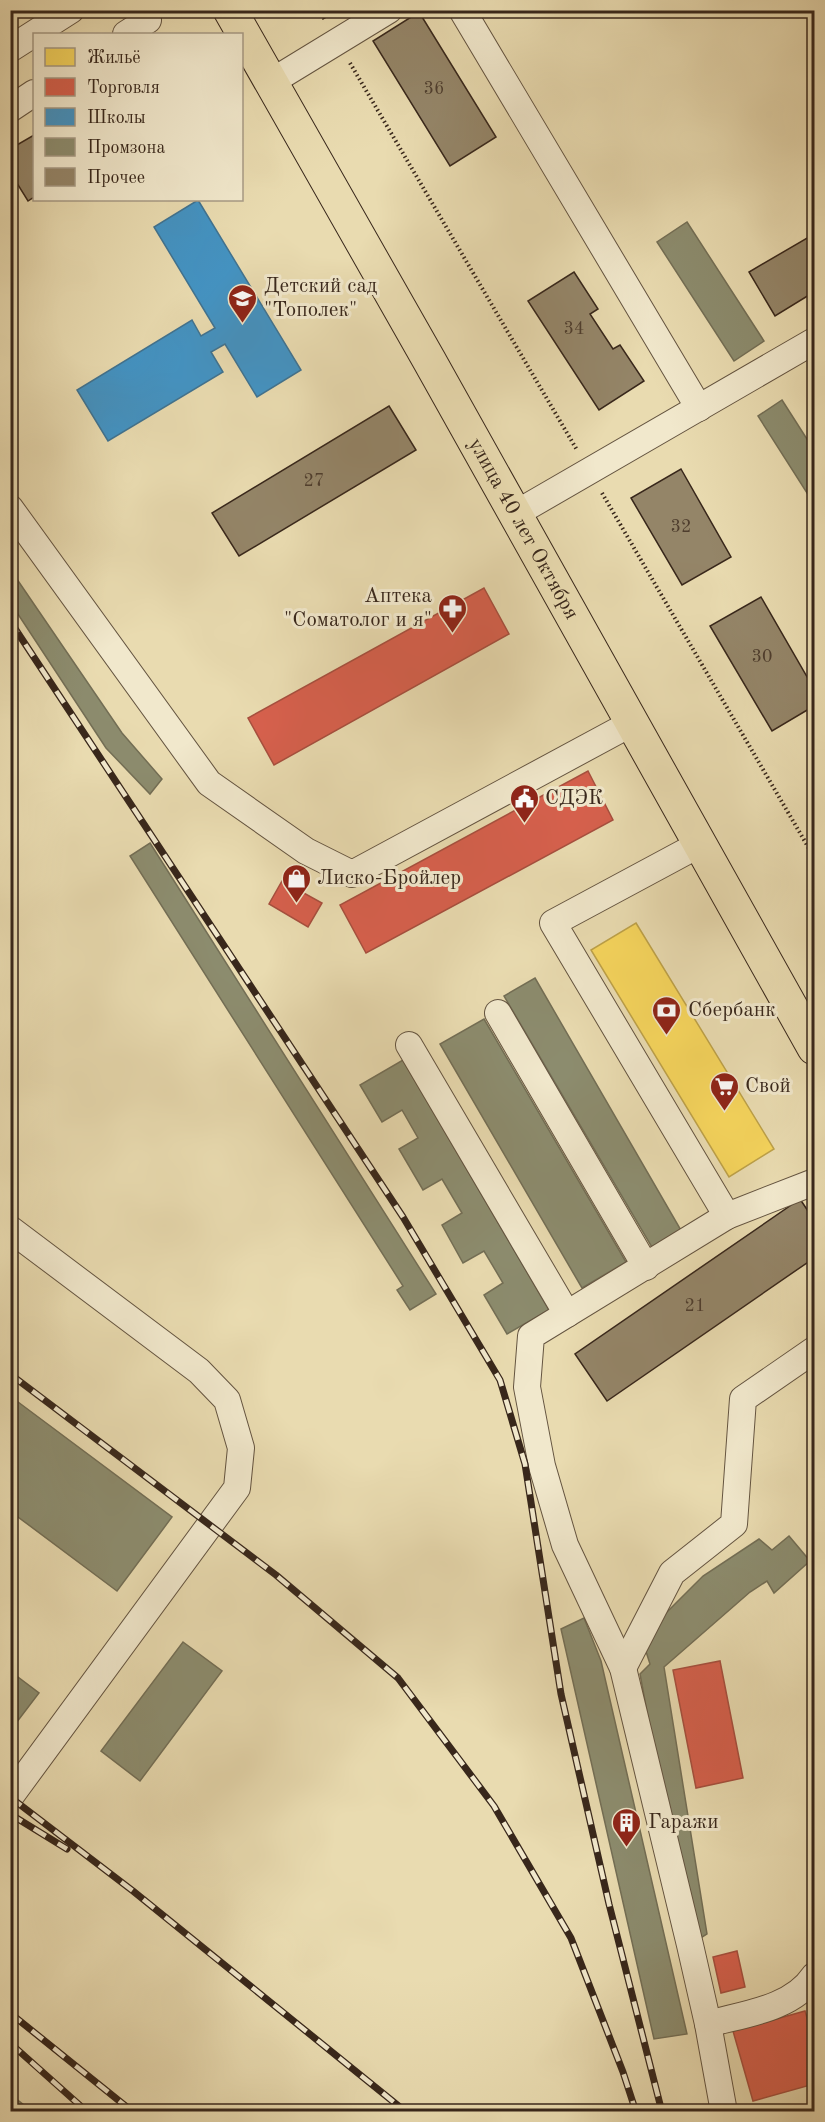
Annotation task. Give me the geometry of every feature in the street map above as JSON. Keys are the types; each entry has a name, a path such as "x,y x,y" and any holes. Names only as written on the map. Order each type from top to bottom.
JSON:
{"main road":[{"name":"улица 40 лет Октября","path":"230,10 516,514 814,1048"}],"street":[{"path":"35,33 71,10"},
{"path":"128,33 148,20 143,10"},
{"path":"271,82 389,10"},
{"path":"462,10 699,408"},
{"path":"10,49 33,34"},
{"path":"10,109 33,94"},
{"path":"516,514 814,341"},
{"path":"10,508 209,783 306,851 352,874 632,723"},
{"path":"700,844 553,923 727,1216"},
{"path":"498,1013 646,1267"},
{"path":"409,1045 567,1314"},
{"path":"724,2112 708,2024 623,1668 565,1545 542,1466 527,1387 531,1336 727,1216 814,1182"},
{"path":"10,1229 199,1371 227,1400 241,1448 237,1488 211,1527 10,1797"},
{"path":"623,1668 672,1573 734,1524 743,1399 814,1350"},
{"path":"708,2024 779,2005 809,1984 814,1976"}],"path":[{"path":"319,10 325,21"},
{"path":"349,62 814,857"}],"building: Жильё":[{"path":"636,923 774,1149 729,1177 591,950"}],"building: Торговля":[{"path":"484,588 509,634 274,765 248,718"},
{"path":"588,771 613,820 366,953 340,905"},
{"name":"Лиско-Бройлер","path":"282,881 322,903 308,927 269,904"},
{"path":"720,1661 743,1778 696,1788 673,1670"},
{"path":"737,1951 745,1987 721,1993 713,1957"},
{"path":"805,2011 814,2042 814,2084 753,2101 733,2031"}],"building: Школы":[{"name":"Детский сад \"Тополек\"","path":"199,201 301,370 257,397 225,344 211,352 223,372 108,441 77,390 192,320 201,336 215,328 154,227"}],"building: Промзона":[{"path":"687,222 764,341 734,361 657,242"},
{"path":"782,400 814,450 814,504 758,416"},
{"path":"10,569 122,733 162,779 150,794 106,748 10,602"},
{"path":"150,843 436,1294 410,1310 397,1290 403,1286 130,856"},
{"path":"535,978 682,1232 653,1249 504,996"},
{"path":"484,1019 626,1262 582,1288 440,1044"},
{"path":"403,1060 549,1310 507,1334 484,1295 503,1283 484,1251 463,1263 442,1225 462,1213 442,1179 423,1190 399,1149 418,1138 402,1110 382,1122 360,1085"},
{"path":"10,1396 172,1517 117,1591 10,1511"},
{"name":"Гаражи","path":"789,1536 810,1561 774,1593 767,1581 750,1592 664,1667 707,1934 690,1945 640,1674 650,1664 643,1642 650,1629 703,1576 759,1539 772,1550"},
{"name":"Гаражи","path":"584,1618 601,1661 687,2034 654,2039 561,1629"},
{"path":"183,1642 222,1671 140,1781 101,1751"},
{"path":"10,1671 39,1693 10,1731"},
{"path":"10,2094 33,2112 10,2112"}],"building: Прочее":[{"path":"419,12 496,137 450,166 373,41"},
{"path":"33,136 33,198 28,201 10,172 10,149"},
{"path":"814,234 814,292 775,316 749,272"},
{"path":"574,272 598,309 590,314 613,349 620,345 644,381 599,410 528,301"},
{"path":"389,406 416,450 239,556 212,513"},
{"path":"681,469 731,557 682,585 631,498"},
{"path":"761,597 814,689 814,706 772,731 710,626"},
{"path":"814,787 814,801 808,790"},
{"path":"800,1199 814,1220 814,1258 607,1401 575,1354"}],"railway":[{"path":"10,621 403,1217 500,1380 525,1464 561,1694 609,1904 662,2112"},
{"path":"10,1374 276,1575 398,1678 494,1806 571,1938 623,2072 636,2112"},
{"path":"10,1797 133,1891 406,2112"},
{"path":"10,1814 67,1849"},
{"path":"10,2013 133,2112"},
{"path":"10,2043 84,2109"}],"place":[{"name":"Детский сад \"Тополек\"","path":"243,324"},
{"name":"Аптека \"Соматолог и я\"","path":"453,634"},
{"name":"СДЭК","path":"524,824"},
{"name":"Лиско-Бройлер","path":"296,904"},
{"name":"Сбербанк","path":"667,1036"},
{"name":"Свой","path":"724,1112"},
{"name":"Гаражи","path":"627,1848"}]}
